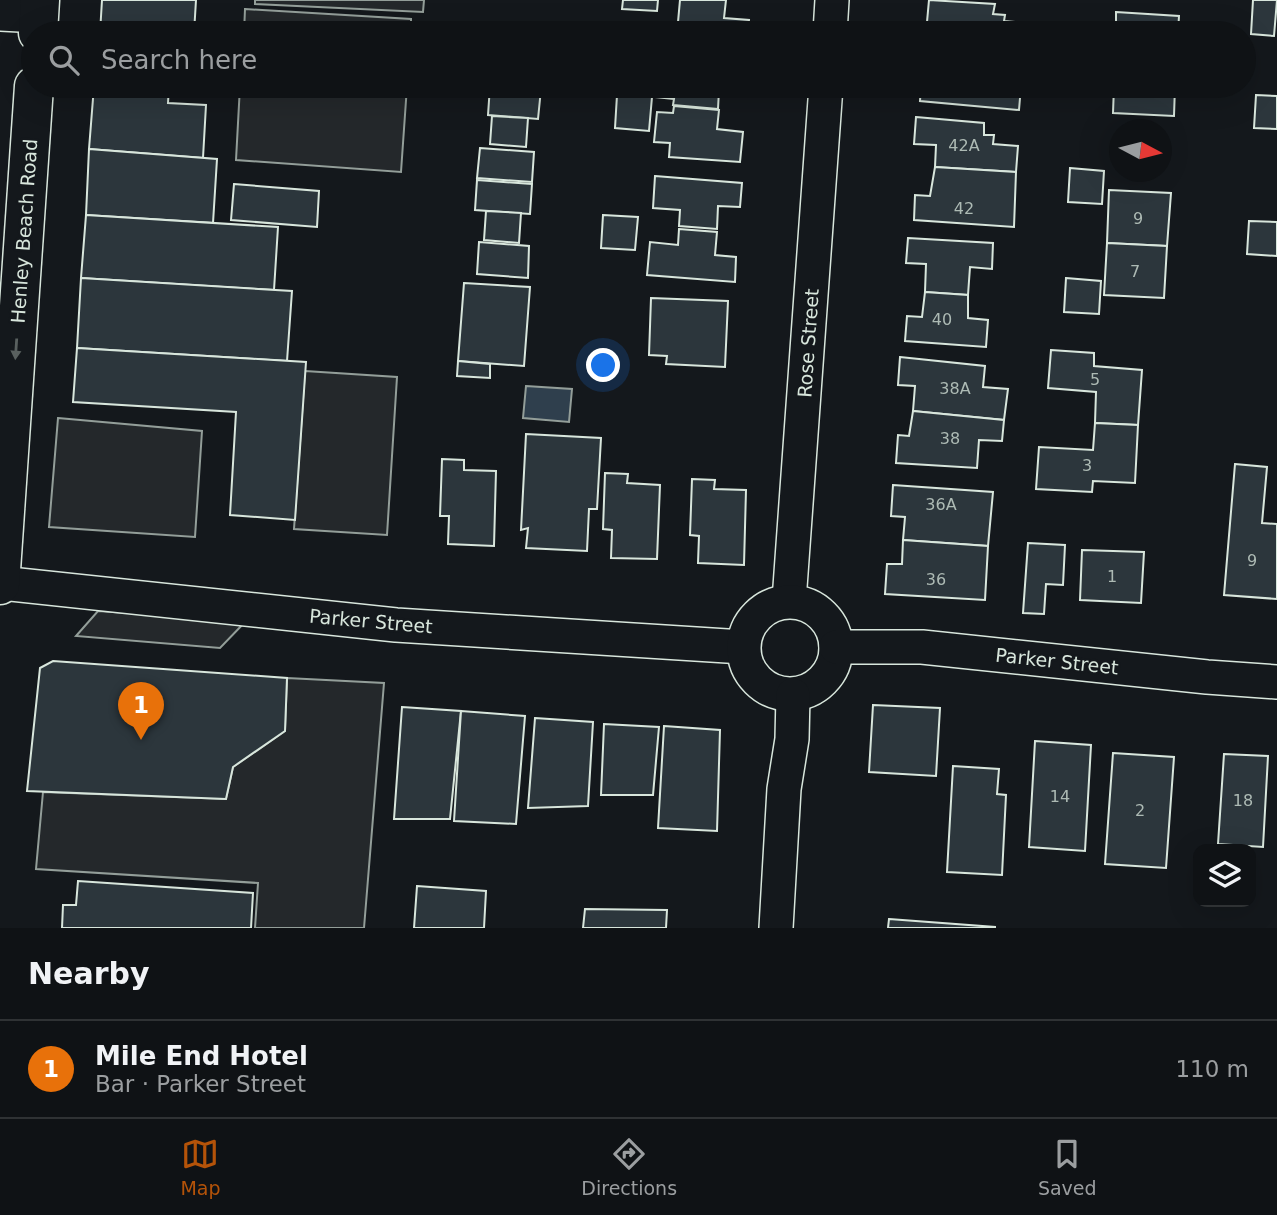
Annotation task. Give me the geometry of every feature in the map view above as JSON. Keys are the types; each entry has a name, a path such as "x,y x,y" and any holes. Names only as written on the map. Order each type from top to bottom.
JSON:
{"main road":[{"name":"Henley Beach Road","path":"0,584 33,98"}],"street":[{"path":"831,21 832,0"},
{"path":"0,14 39,16"},
{"name":"Rose Street","path":"789,601 825,98"},
{"name":"Parker Street","path":"0,584 396,625 743,647"},
{"path":"789,601 807,604 824,617 833,631 836,647 827,676 810,690 793,695 778,694 760,684 748,671 743,647 747,630 762,610 789,601"},
{"name":"Parker Street","path":"836,647 922,647 1277,682"},
{"path":"776,928 783,789 792,739 793,695"}],"shaded area":[{"path":"255,0 424,0 423,12 255,4"},
{"path":"245,9 411,19 411,21 244,21"},
{"path":"239,98 406,98 401,172 236,160"},
{"path":"305,371 397,377 387,535 294,529"},
{"path":"58,418 202,431 195,537 49,527"},
{"path":"98,611 246,621 220,648 76,636"},
{"path":"287,678 384,683 364,928 255,928 258,883 36,869 43,792 226,799 233,767 285,731"}],"water":[{"path":"526,386 572,389 569,422 523,418"}],"building":[{"path":"102,0 196,0 195,21 101,21"},
{"path":"623,0 658,0 657,11 622,9"},
{"path":"680,0 726,0 724,18 749,20 749,21 678,21"},
{"path":"929,0 995,4 993,14 1005,15 1004,21 927,21"},
{"path":"1253,0 1277,0 1274,36 1256,34 1256,21 1252,21"},
{"path":"1116,12 1179,16 1179,21 1116,21"},
{"path":"1256,95 1277,96 1277,129 1254,128"},
{"path":"93,98 168,98 168,103 206,105 203,158 89,149"},
{"path":"489,98 540,98 538,119 488,115"},
{"path":"617,98 652,98 649,131 615,128"},
{"path":"665,98 719,98 718,109 673,105 674,99"},
{"path":"920,98 1020,98 1019,110 920,101"},
{"path":"1114,98 1175,98 1174,116 1113,113"},
{"path":"674,106 719,110 717,129 743,132 740,162 669,157 670,143 654,142 657,112 673,113"},
{"path":"492,116 528,118 526,147 490,144"},
{"path":"916,117 984,123 984,135 994,135 993,144 1018,146 1016,172 935,167 936,145 914,144"},
{"path":"480,148 534,152 532,182 477,178"},
{"path":"89,149 217,159 213,223 86,215"},
{"path":"935,167 1016,172 1014,227 914,220 915,195 930,196"},
{"path":"1070,168 1104,171 1102,204 1068,202"},
{"path":"655,176 742,183 740,207 718,206 717,229 679,226 680,210 653,208"},
{"path":"477,180 532,184 530,214 475,210"},
{"path":"234,184 319,191 317,227 231,220"},
{"path":"1109,190 1171,193 1167,246 1107,243"},
{"path":"486,211 521,213 519,243 484,240"},
{"path":"86,215 278,227 274,290 81,278"},
{"path":"603,215 638,217 635,250 601,248"},
{"path":"1249,221 1277,222 1277,256 1247,254"},
{"path":"679,229 717,232 715,255 736,257 735,282 647,275 650,242 678,245"},
{"path":"908,238 993,243 992,269 970,267 968,295 925,292 926,264 906,263"},
{"path":"479,242 529,246 528,278 477,274"},
{"path":"1107,243 1167,246 1164,298 1104,295"},
{"path":"81,278 292,291 287,361 77,348"},
{"path":"1066,278 1101,281 1099,314 1064,312"},
{"path":"464,283 530,287 524,366 458,361"},
{"path":"925,292 968,295 968,318 988,320 986,347 905,341 907,316 922,317"},
{"path":"651,298 728,301 725,367 666,364 667,356 649,355"},
{"path":"77,348 306,362 295,520 230,515 236,412 73,402"},
{"path":"1051,350 1094,353 1094,366 1142,370 1138,425 1095,423 1096,392 1048,388"},
{"path":"900,357 985,366 983,387 1008,389 1004,420 913,411 915,386 898,385"},
{"path":"458,361 490,364 490,378 457,376"},
{"path":"913,411 1004,420 1002,441 979,440 977,468 896,463 898,435 909,436"},
{"path":"1095,423 1138,425 1135,483 1093,481 1092,492 1036,489 1039,447 1093,450"},
{"path":"526,434 601,438 597,509 589,509 587,551 526,548 528,528 521,530"},
{"path":"442,459 464,460 464,470 496,471 494,546 448,544 449,516 440,516"},
{"path":"1235,464 1267,467 1262,523 1277,524 1277,599 1224,595"},
{"path":"605,473 628,474 627,483 660,485 657,559 611,558 612,530 603,529"},
{"path":"692,479 715,480 714,489 746,490 744,565 698,563 699,536 690,535"},
{"path":"893,485 993,492 988,546 903,540 905,517 891,516"},
{"path":"903,540 988,546 985,600 885,594 887,564 902,564"},
{"path":"1028,543 1065,545 1063,585 1046,584 1044,614 1023,613"},
{"path":"1082,550 1144,552 1141,603 1080,600"},
{"path":"53,661 287,678 285,731 233,767 226,799 27,791 40,668"},
{"path":"873,705 940,708 936,776 869,772"},
{"path":"402,707 461,711 450,819 394,819"},
{"path":"461,711 525,716 516,824 454,821"},
{"path":"535,718 593,722 588,806 528,808"},
{"path":"604,724 659,727 653,795 601,795"},
{"path":"664,726 720,730 717,831 658,828"},
{"path":"1035,741 1091,745 1085,851 1029,847"},
{"path":"1113,753 1174,757 1166,868 1105,864"},
{"path":"1224,754 1268,756 1263,847 1256,847 1256,844 1218,844"},
{"path":"953,766 999,769 997,794 1006,795 1002,875 947,872"},
{"path":"78,881 253,893 251,928 62,928 63,905 76,905"},
{"path":"417,886 486,891 484,928 414,928"},
{"path":"585,909 667,910 666,928 583,928"},
{"path":"889,919 995,927 995,928 888,928"}],"place":[{"name":"Mile End Hotel","path":"141,740"}]}
